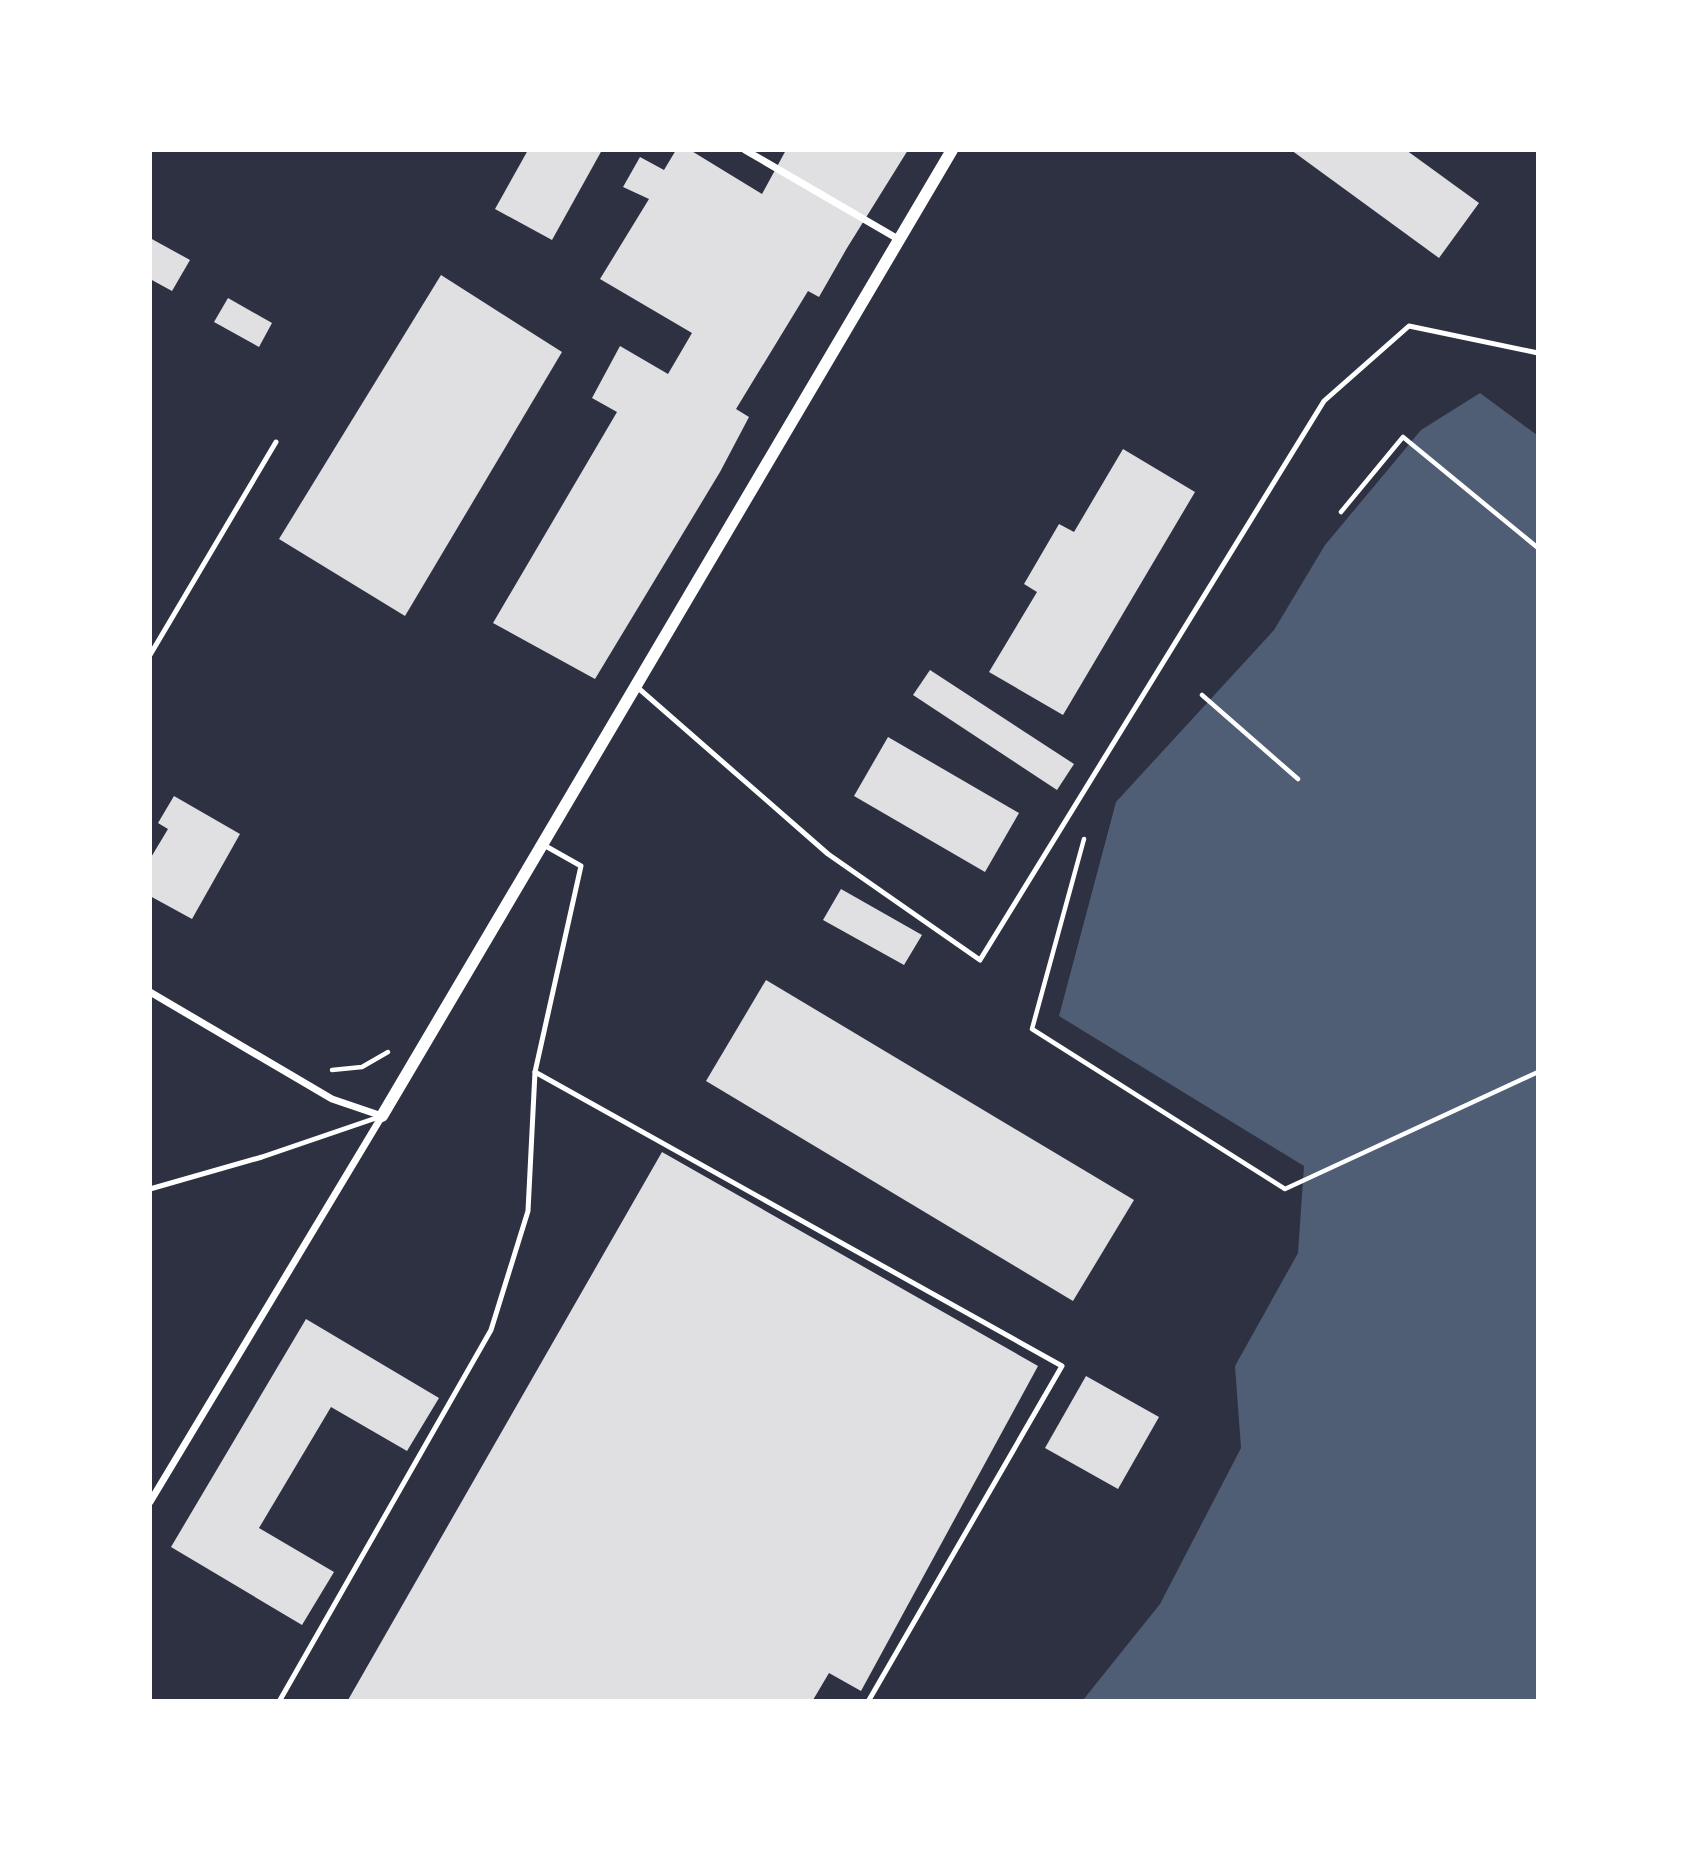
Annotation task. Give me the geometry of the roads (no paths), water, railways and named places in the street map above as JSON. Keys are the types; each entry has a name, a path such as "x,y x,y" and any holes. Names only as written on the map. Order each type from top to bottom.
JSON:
{"street":[{"path":"745,150 755,153 898,239"},
{"path":"150,1502 382,1116 951,150"},
{"path":"150,992 332,1099 382,1116"}],"lane":[{"path":"635,685 828,854 981,960 1324,401 1409,326 1538,353"},
{"path":"150,654 276,442"},
{"path":"280,1700 491,1330 528,1211 535,1072 581,866 542,844"},
{"path":"535,1072 1062,1366 869,1700"},
{"path":"150,1189 262,1157 382,1116"}],"water":[{"path":"1480,393 1537,435 1537,1700 1083,1700 1160,1604 1241,1448 1235,1366 1298,1253 1304,1166 1059,1016 1116,802 1274,630 1325,545 1421,430"}]}
